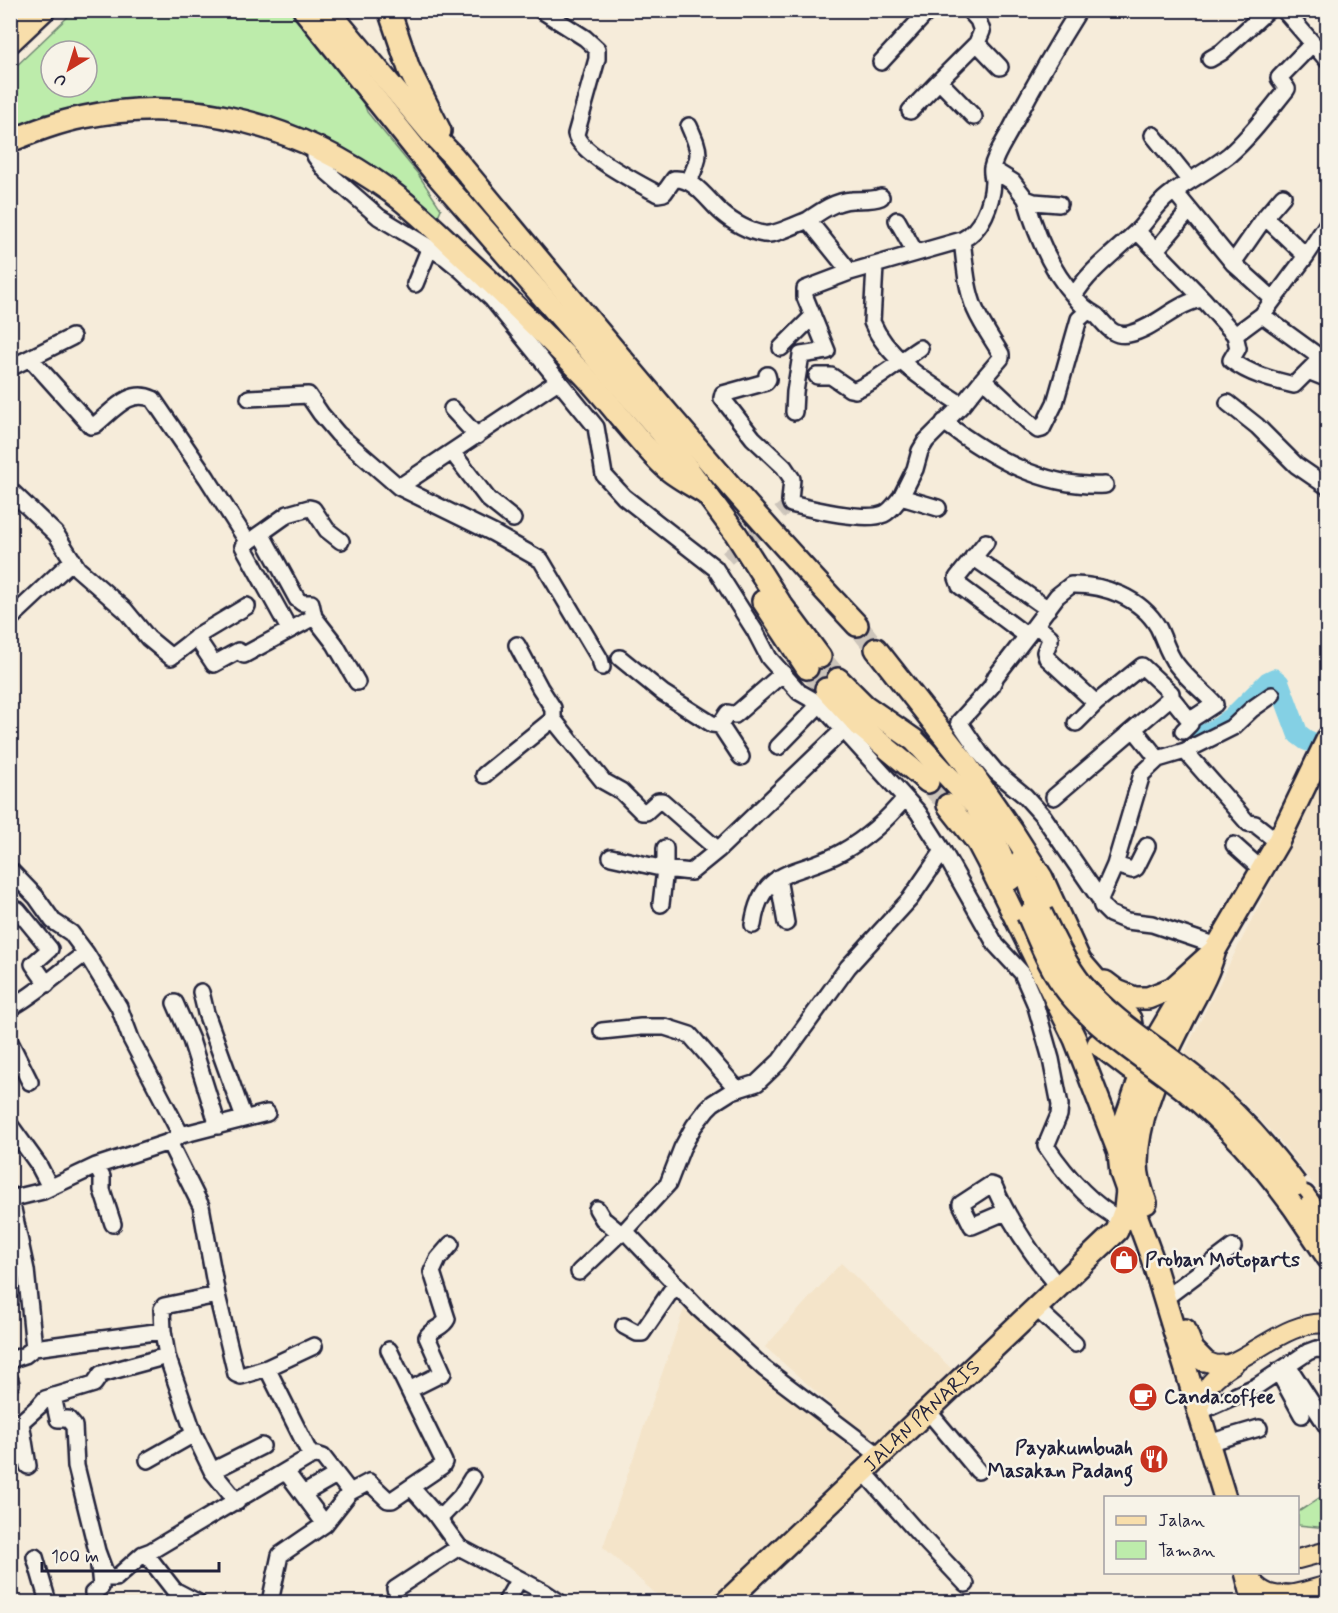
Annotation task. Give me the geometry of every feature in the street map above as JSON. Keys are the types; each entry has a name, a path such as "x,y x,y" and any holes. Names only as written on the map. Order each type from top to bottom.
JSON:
{"highway":[{"path":"10,15 15,10"},
{"path":"10,42 44,10"},
{"path":"304,10 435,173 660,431 736,534 750,576 766,607 814,662"},
{"path":"328,10 453,156 682,432 778,541 857,625"},
{"path":"389,10 410,69 453,156"},
{"path":"10,141 46,127 85,117 147,110 208,112 267,128 309,143 340,159 392,193 424,220 519,308 608,400 666,469 706,494"},
{"path":"876,649 956,751 1012,831 1042,878 1085,968 1123,1010 1131,1025 1126,1040 1116,1046 1100,1046"},
{"path":"828,691 860,726 928,782"},
{"path":"828,691 865,706 914,740 942,767 976,807 1032,911 1080,983 1100,1005 1231,1108 1270,1150 1328,1258"},
{"path":"1119,1154 1126,1118 1173,1023 1278,842 1323,747"},
{"path":"948,805 983,852 1039,988 1075,1039 1112,1132 1126,1190 1147,1244 1225,1496"},
{"path":"1012,831 1032,911"},
{"path":"1117,991 1135,998 1148,998 1173,988 1210,957"},
{"path":"1085,968 1117,991 1173,1023"},
{"path":"1039,988 1100,1046 1147,1078"},
{"path":"1147,1078 1138,1147 1138,1180 1191,1347 1203,1360"},
{"path":"1126,1190 1125,1209 1119,1226 1131,1230 1147,1244"},
{"path":"1299,1201 1328,1230"},
{"name":"JALAN PANARIS","path":"726,1602 1059,1287 1119,1226"},
{"path":"1247,1574 1254,1602"}],"main road":[{"path":"1203,1360 1213,1365 1224,1365 1301,1327 1311,1324 1328,1324"},
{"path":"1199,1412 1202,1396 1211,1382 1226,1369 1266,1344"},
{"path":"1299,1559 1328,1551"},
{"path":"1248,1574 1253,1583 1262,1591 1281,1599 1328,1585"}],"street":[{"path":"541,10 585,38 597,49 597,59 576,127 576,138 606,164 658,194 664,193 674,179 689,181 724,215 745,227 764,234 772,234 808,220 837,202 854,199 874,200 881,197"},
{"path":"881,62 929,10"},
{"path":"910,111 977,43 982,31 978,20 969,10"},
{"path":"794,412 801,355 827,351 805,297 805,289 850,272 971,236 978,228 986,211 992,190 992,168 1048,59 1078,10"},
{"path":"1210,59 1222,52 1268,10"},
{"path":"1284,10 1328,61"},
{"path":"977,43 1000,67"},
{"path":"1074,296 1079,287 1137,231 1157,205 1229,154 1287,89 1279,78 1312,44"},
{"path":"939,81 974,117"},
{"path":"689,126 698,146 699,160 689,181"},
{"path":"1153,135 1190,181"},
{"path":"315,156 326,171 379,217 430,247 462,270 492,299 596,427 602,455 602,468 611,484 624,497 721,563 769,658 799,692 828,691"},
{"path":"992,168 1012,182 1026,200 1040,243 1058,274 1074,296 1110,331 1123,335 1136,332 1161,321 1187,304 1203,299"},
{"path":"1174,191 1187,210 1233,263 1273,299"},
{"path":"1233,263 1265,217 1283,196"},
{"path":"1026,200 1059,204"},
{"path":"1156,250 1187,210"},
{"path":"1265,217 1306,256"},
{"path":"808,220 850,272"},
{"path":"897,220 915,252"},
{"path":"1235,335 1262,315 1328,223"},
{"path":"1137,231 1235,335 1238,348 1232,360 1244,369 1294,385 1324,354 1262,315"},
{"path":"765,379 723,394 722,400 753,438 784,467 792,479 791,504 840,515 876,516 889,510 901,497 915,469 920,451 932,434 962,405 1001,358 1001,354 972,302 962,240"},
{"path":"415,284 430,247"},
{"path":"875,266 872,322 875,331 899,361 962,405"},
{"path":"983,379 1034,427 1038,430 1042,429 1055,403 1079,319 1088,311"},
{"path":"781,348 813,316"},
{"path":"10,368 72,337"},
{"path":"817,375 831,376 855,390 882,376 899,361 920,348"},
{"path":"30,358 91,426 96,425 130,397 144,395 153,399 201,468 247,541"},
{"path":"1308,371 1328,379"},
{"path":"399,487 558,381"},
{"path":"249,398 305,393 338,434 399,487 493,533 541,560 600,659 602,667"},
{"path":"1228,403 1257,426 1296,465 1328,487"},
{"path":"452,409 477,436"},
{"path":"944,422 980,448 1015,468 1083,486 1105,485"},
{"path":"452,452 488,499 513,519"},
{"path":"10,490 56,534 78,569 125,610 148,638 171,657 196,637 247,606"},
{"path":"901,497 938,508"},
{"path":"289,629 243,548 247,541 288,514 309,508 313,509 330,533 341,541"},
{"path":"261,533 297,599 302,603 311,603 314,616 335,644 357,682"},
{"path":"986,542 957,578 960,586 1031,630 1050,637 1045,652 1047,658 1096,703"},
{"path":"973,557 1048,609"},
{"path":"10,619 73,560"},
{"path":"1076,723 1096,703 1142,666 1171,693 1186,726 1215,704 1176,663 1157,626 1140,605 1108,590 1075,585 1068,587 1057,596 996,676 991,687 959,722 996,772 1025,796 1043,816 1100,899 1102,906 1110,914 1127,921 1152,924 1210,957"},
{"path":"196,637 214,664 238,651 244,655 314,616"},
{"path":"517,645 553,708 553,718 603,781 621,791 642,812 646,812 658,801 662,801 718,850"},
{"path":"620,658 663,693 706,721 720,725 741,757"},
{"path":"720,725 728,713 735,715 783,673"},
{"path":"828,691 843,730 918,812 943,851 996,945 1039,988 1035,1003 1051,1059 1060,1105 1059,1115 1046,1146 1059,1164 1119,1226"},
{"path":"778,747 828,691"},
{"path":"1100,899 1115,865 1142,774 1158,759 1185,751 1233,727 1252,709 1272,695"},
{"path":"1054,797 1171,697"},
{"path":"483,775 553,718"},
{"path":"1134,729 1158,759"},
{"path":"611,857 665,869 691,872 718,850 843,730"},
{"path":"1185,751 1248,823 1255,824 1278,842"},
{"path":"753,926 755,911 764,891 778,878 840,853 871,834 906,798"},
{"path":"1115,865 1132,870 1136,868 1147,846"},
{"path":"1234,846 1262,870"},
{"path":"661,904 665,869 664,848"},
{"path":"579,1272 668,1184 693,1126 713,1103 737,1089 757,1083 780,1061 848,967 910,898 943,851"},
{"path":"10,870 36,897 53,921 71,933 119,1007 175,1138 201,1206 217,1295 236,1374 241,1376 267,1368 314,1346"},
{"path":"778,878 786,923"},
{"path":"18,910 65,967"},
{"path":"47,984 33,964 50,949"},
{"path":"10,1008 47,984 65,967 86,953"},
{"path":"201,992 206,1013 244,1118"},
{"path":"175,1003 191,1040 218,1126"},
{"path":"602,1031 665,1027 690,1035 737,1089"},
{"path":"10,1042 30,1082"},
{"path":"34,1348 26,1270 11,1197 43,1191 96,1166 175,1138 267,1113"},
{"path":"10,1125 38,1164 50,1187"},
{"path":"96,1166 102,1177 102,1190 113,1224"},
{"path":"998,1214 975,1226 970,1225 961,1204 975,1194 998,1214 1059,1287"},
{"path":"597,1209 603,1219 622,1232 765,1370 880,1456"},
{"path":"410,1390 443,1373 427,1337 447,1319 432,1272 438,1259 451,1244"},
{"path":"1172,1293 1233,1247"},
{"path":"624,1326 642,1333 675,1285"},
{"path":"217,1295 164,1306 162,1308 163,1331 167,1356 194,1434 212,1471 237,1502"},
{"path":"1036,1308 1075,1344"},
{"path":"10,1360 25,1355 34,1348 163,1331"},
{"path":"1199,1412 1257,1386 1316,1349 1328,1350"},
{"path":"270,1602 280,1555 325,1524 350,1492 369,1482 385,1499 392,1500 442,1466 444,1462 389,1350"},
{"path":"28,1466 16,1423 45,1399 94,1384 101,1374 167,1356"},
{"path":"267,1368 311,1456"},
{"path":"1283,1368 1302,1415"},
{"path":"1283,1368 1328,1428"},
{"path":"53,1396 57,1419 68,1419 74,1426 76,1466 97,1551 107,1578 116,1578 143,1554 287,1473 311,1456 323,1456 350,1492"},
{"path":"928,1411 978,1472"},
{"path":"1208,1443 1259,1428"},
{"path":"148,1460 194,1434"},
{"path":"212,1471 262,1446"},
{"path":"864,1472 916,1532 966,1584"},
{"path":"287,1473 325,1524"},
{"path":"303,1494 336,1474"},
{"path":"435,1515 461,1496 472,1478"},
{"path":"411,1487 459,1546 519,1579 542,1597 559,1602"},
{"path":"395,1588 459,1546"},
{"path":"96,1602 93,1593 100,1587 101,1582 97,1551"},
{"path":"146,1554 174,1590 197,1602"},
{"path":"35,1557 48,1602"},
{"path":"506,1602 519,1579"}],"shaded area":[{"path":"1327,772 1328,1193 1323,1196 1280,1141 1245,1104 1183,1055"},
{"path":"841,1263 955,1372 880,1448 765,1347"},
{"path":"685,1306 866,1450 710,1602 665,1602 603,1547"}],"green space":[{"path":"74,11 295,11 359,89 367,112 418,174 441,209 438,216 397,181 353,154 279,122 220,105 164,99 45,114 11,129 11,71 39,44 39,99 99,99 99,39 45,39"},
{"path":"1327,1493 1327,1528 1299,1525 1299,1511"}],"waterway":[{"path":"1200,737 1233,717 1268,682 1274,679 1279,683 1298,734 1328,749"}],"tunnel":[{"path":"727,558 791,503"},
{"path":"857,625 876,649"},
{"path":"820,657 838,679"},
{"path":"807,668 826,689"},
{"path":"928,782 948,805"}],"place":[{"name":"Proban Motoparts","path":"1124,1260"},
{"name":"Canda.coffee","path":"1143,1397"},
{"name":"Payakumbuah Masakan Padang","path":"1154,1459"}]}
